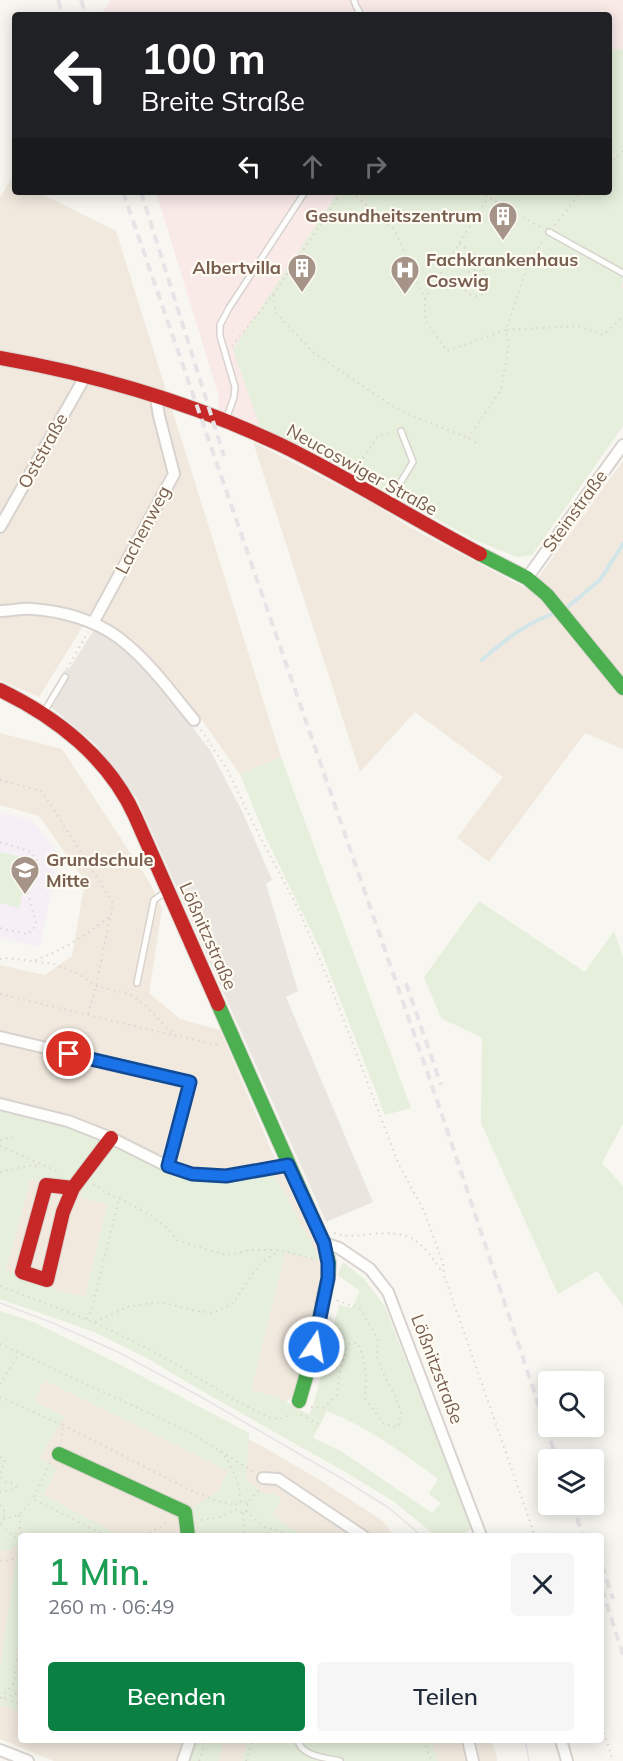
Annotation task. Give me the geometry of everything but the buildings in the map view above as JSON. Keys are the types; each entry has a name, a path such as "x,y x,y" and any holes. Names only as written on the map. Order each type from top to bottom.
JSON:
{"street":[{"name":"Neucoswiger Straße","path":"0,358 119,384 225,421 334,472 440,533 527,578 547,595 623,688"},
{"name":"Oststraße","path":"0,527 86,375"},
{"name":"Lachenweg","path":"93,623 174,474 156,398"},
{"name":"Steinstraße","path":"527,578 623,445"},
{"path":"0,611 31,609 75,616 105,629 120,639 141,660 194,720"},
{"name":"Lößnitzstraße","path":"0,690 43,714 73,735 98,759 123,792 321,1238 328,1263 324,1296 308,1370 296,1406"},
{"path":"0,1037 190,1082 168,1166"},
{"path":"0,1104 68,1121 111,1138 168,1166 192,1174 226,1176 288,1165"},
{"path":"77,1183 46,1185 22,1272 47,1280 63,1212 77,1183 111,1138"},
{"name":"Lößnitzstraße","path":"321,1238 370,1269 388,1292 480,1533"},
{"path":"59,1454 186,1516 188,1533"},
{"path":"263,1478 278,1479 359,1533"},
{"path":"183,1761 189,1743"},
{"path":"469,1743 473,1761"},
{"path":"562,1743 567,1761"},
{"path":"0,1750 28,1761"}],"lane":[{"path":"225,421 234,397 235,387 220,336 220,325 303,195"},
{"path":"549,232 623,273"},
{"path":"388,502 413,462 401,431"},
{"path":"43,714 65,677"},
{"path":"137,982 154,900 168,890"},
{"path":"299,1743 306,1752 340,1761"}],"path":[{"path":"612,162 623,151"},
{"path":"225,354 273,295 340,195"},
{"path":"355,195 393,229 425,299 425,320 447,351 506,330 578,326 603,335 623,317"},
{"path":"468,438 501,390 509,345 506,330 530,261 549,232 579,195"},
{"path":"425,299 488,196 514,212"},
{"path":"523,218 549,232"},
{"path":"459,244 488,262 483,271"},
{"path":"473,269 483,271 489,280 486,291 478,296 468,294 462,284 465,274 473,269"},
{"path":"273,295 276,313 314,353 394,407 468,438 479,445"},
{"path":"363,458 378,436 401,431"},
{"path":"65,677 67,669 93,623"},
{"path":"194,720 227,769 298,908 328,979 399,1165 424,1211 534,1533"},
{"path":"0,780 42,791 113,903 88,1015"},
{"path":"0,842 29,851 37,859 37,869 29,881 27,891 36,922 33,930 27,934 0,928"},
{"path":"33,961 77,941 110,916"},
{"path":"0,957 54,964 79,974 96,986 129,994 145,1005 174,1035"},
{"path":"0,994 238,1050"},
{"path":"0,1140 14,1137"},
{"path":"0,1146 57,1171"},
{"path":"0,1172 28,1166 43,1166"},
{"path":"77,1183 119,1198 152,1216 177,1240 201,1248 227,1255 251,1250 279,1250 328,1263"},
{"path":"87,1319 92,1309 119,1198"},
{"path":"321,1238 328,1230 349,1237 392,1232 408,1236 427,1250 444,1275"},
{"path":"94,1322 127,1307 161,1302 213,1313 232,1304 259,1265 279,1250"},
{"path":"0,1286 94,1322 159,1355 268,1417 279,1419 286,1417 296,1406"},
{"path":"296,1406 323,1408 337,1395 340,1372 348,1344 358,1343 366,1373 364,1398 384,1424 398,1427 401,1413 377,1358 378,1339 369,1322 360,1309 324,1296"},
{"path":"0,1344 189,1431 219,1449 263,1478 262,1486 246,1503"},
{"path":"0,1384 19,1353"},
{"path":"0,1397 63,1425 194,1492 235,1505"},
{"path":"296,1406 321,1425"},
{"path":"3,1519 19,1515 33,1499 50,1464 59,1454 63,1425"},
{"path":"219,1449 233,1470 240,1492 240,1501"},
{"path":"0,1457 4,1460 0,1475 2,1479 16,1485 16,1489 12,1491 0,1492"},
{"path":"33,1499 100,1533"},
{"path":"235,1505 240,1501"},
{"path":"240,1501 246,1503"},
{"path":"245,1533 244,1512 248,1507 246,1503"},
{"path":"0,1505 4,1512 0,1525 18,1539"},
{"path":"235,1505 236,1510"},
{"path":"150,1533 186,1516 220,1516 236,1510 244,1512 264,1527 286,1533"},
{"path":"19,1515 20,1533"},
{"path":"264,1527 267,1533"},
{"path":"0,1561 18,1558"},
{"path":"1,1699 14,1683 18,1653"},
{"path":"1,1699 18,1693"},
{"path":"1,1699 18,1703"},
{"path":"604,1733 613,1761"},
{"path":"199,1761 205,1743"},
{"path":"246,1761 253,1743"},
{"path":"425,1743 431,1761"}],"shaded area":[{"name":"Fachkrankenhaus Coswig","path":"111,0 623,0 623,426 532,555 517,557 473,539 332,461 260,426 219,413 219,397 157,195 612,195 612,12 103,12"},
{"path":"11,179 12,195 44,195 116,231 281,757 240,774 197,713 157,666 131,638 91,613 39,697 0,680 0,198"},
{"path":"253,442 374,504 411,528 529,590 623,461 623,749 585,733 489,862 457,838 503,777 415,712 360,772"},
{"path":"94,630 109,637 125,649 168,696 210,750 243,813 272,880 266,884 298,991 286,997 373,1202 326,1222 137,799 96,745 45,702"},
{"path":"0,733 62,749 150,883 162,909 149,993 180,1019 220,1030 272,1152 302,1209 322,1257 316,1302 305,1353 292,1397 281,1406 0,1276 0,965 45,975 72,956 85,881 39,816 0,805"},
{"name":"Grundschule Mitte","path":"0,812 32,820 59,854 40,947 0,938"},
{"path":"0,1326 89,1361 260,1445 383,1521 392,1533 18,1533 18,1743 492,1743 497,1761 54,1761 0,1739"}],"green space":[{"name":"Fachkrankenhaus Coswig","path":"623,49 623,281 621,287 623,288 623,426 532,555 517,557 473,539 332,461 260,426 233,350 336,195 612,195 612,50"},
{"path":"281,757 411,1108 385,1115 321,951 266,838 240,774"},
{"path":"0,852 30,859 19,908 0,903"},
{"path":"479,901 585,972 614,931 623,957 623,1125 602,1163 623,1186 623,1306 597,1271 558,1294 481,1123 482,1038 441,1018 424,977"},
{"path":"0,1106 68,1122 193,1175 272,1170 321,1261 285,1253 251,1390 278,1397 309,1415 339,1305 352,1308 360,1291 338,1275 343,1262 364,1279 384,1305 472,1528 465,1533 432,1533 393,1501 347,1473 147,1358 94,1332 0,1299","holes":["85,1177 81,1198 107,1204 85,1297 59,1291 6,1270 31,1179 65,1182","327,1411 342,1417 398,1450 438,1479 429,1494 441,1503 432,1513 341,1451 313,1438"]},
{"path":"0,1311 31,1321 113,1361 249,1433 246,1479 264,1494 272,1493 282,1499 272,1515 299,1533 188,1533 185,1512 218,1492 228,1471 44,1380 34,1401 65,1417 39,1458 57,1469 44,1495 115,1533 18,1533 18,1711 0,1705 0,1668 17,1552 15,1545 11,1550 0,1551"},
{"path":"189,1743 223,1743 218,1761 183,1761"},
{"path":"247,1743 432,1743 438,1761 242,1761"}],"waterway":[{"path":"564,610 600,580 623,544"},
{"path":"482,660 517,632 557,612"}],"tram line":[{"path":"0,1303 53,1323 120,1353 203,1398 346,1481 389,1508 418,1533"},
{"path":"526,1743 529,1761"}],"railway":[{"path":"58,0 62,12"},
{"path":"81,0 85,12"},
{"path":"124,195 442,1115 553,1449"},
{"path":"142,195 224,456"},
{"path":"406,983 441,1085"},
{"path":"576,1515 582,1533"},
{"path":"604,1571 613,1599"},
{"path":"604,1595 623,1655"}],"traffic: fast":[{"path":"480,554 527,578 547,595 623,688"},
{"path":"218,1004 324,1243 329,1263 328,1278 299,1401"},
{"path":"59,1454 185,1512 188,1533"}],"traffic: jam":[{"path":"0,358 108,382 179,403 213,416 281,445 480,554"},
{"path":"0,690 60,726 79,741 111,776 135,816 218,1004"},
{"path":"73,1188 46,1185 22,1272 47,1280 63,1212 73,1188 111,1138"}],"place":[{"name":"Gesundheitszentrum","path":"503,242"},
{"name":"Albertvilla","path":"302,294"},
{"name":"Fachkrankenhaus Coswig","path":"405,296"},
{"name":"Grundschule Mitte","path":"25,896"}],"route":[{"path":"69,1054 190,1082 168,1166 192,1174 226,1176 288,1165 324,1243 328,1263 328,1278 314,1347"}]}
